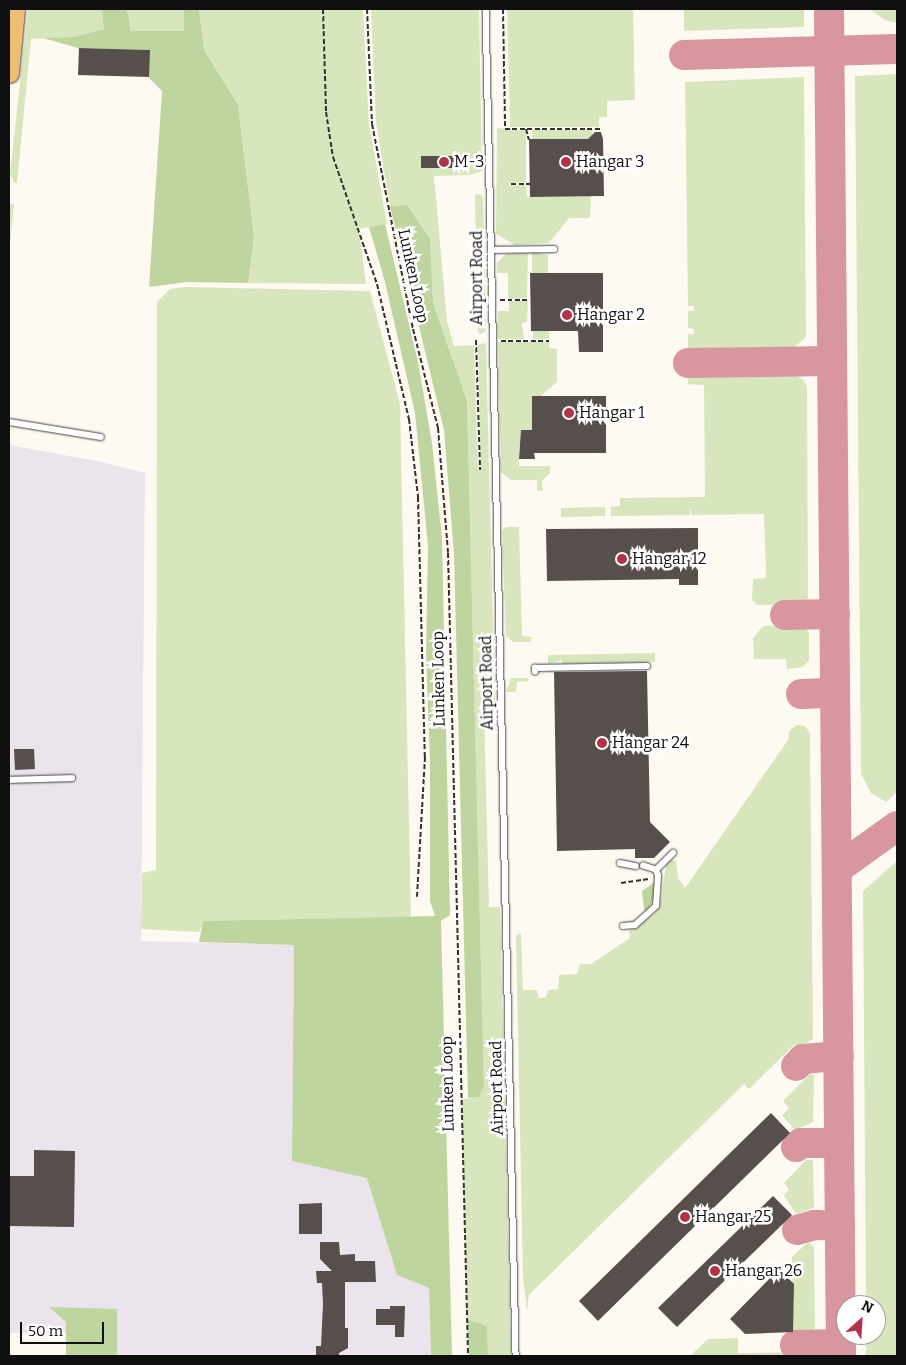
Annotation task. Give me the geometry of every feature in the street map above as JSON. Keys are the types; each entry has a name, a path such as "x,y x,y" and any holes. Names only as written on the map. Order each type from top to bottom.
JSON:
{"main road":[{"path":"9,73 11,33 16,9"}],"lane":[{"name":"Airport Road","path":"486,9 516,1356"},
{"path":"491,250 554,249"},
{"path":"9,422 101,437"},
{"path":"535,672 535,668 647,666"},
{"path":"9,780 72,778"},
{"path":"656,870 673,853"},
{"path":"620,863 636,866"},
{"path":"644,866 656,870"},
{"path":"623,926 635,925 651,912 659,897 659,879 656,870"}],"path":[{"path":"323,9 326,112 333,157 377,284 408,419 418,497 425,756 417,897"},
{"name":"Lunken Loop","path":"367,9 372,124 413,329 438,428 448,554 468,1356"},
{"path":"503,9 505,129 602,130"},
{"path":"526,129 529,140"},
{"path":"511,184 530,184"},
{"path":"508,300 530,300"},
{"path":"476,340 480,470"},
{"path":"499,341 549,341"},
{"path":"621,883 659,879"}],"shaded area":[{"path":"9,445 102,462 145,473 141,941 294,945 292,1161 367,1177 397,1275 429,1288 431,1356 117,1356 115,1335 9,1333"}],"green space":[{"path":"28,9 102,9 105,29 74,37 31,39 17,183 14,183 10,174"},
{"path":"102,9 127,9 131,31 184,31 184,9 199,9 204,50 238,105 254,237 248,283 187,282 149,287 162,91 148,77 149,50 78,48 43,38 74,37 104,29"},
{"path":"127,9 184,9 185,31 131,31"},
{"path":"199,9 363,9 369,124 387,224 359,229 366,284 248,283 254,236 238,105 204,50"},
{"path":"371,9 479,9 482,171 469,175 434,176 447,321 454,346 474,345 478,470 481,471 478,345 484,343 486,345 495,709 484,710 489,907 500,907 511,1356 488,1356 487,1326 467,1319 462,1099 479,1097 484,1086 467,401 433,303 430,239 407,205 390,206 376,123"},
{"path":"507,9 633,9 635,100 607,101 607,117 599,117 599,127 510,127"},
{"path":"684,9 804,9 804,27 684,31"},
{"path":"869,9 897,9 897,23 885,20"},
{"path":"897,74 897,792 886,802 871,793 861,774 855,76"},
{"path":"804,77 806,337 792,349 688,351 688,334 694,334 694,329 688,328 688,311 694,311 694,306 688,306 685,82"},
{"path":"497,128 526,131 526,182 509,183 509,186 526,185 527,197 591,196 590,218 569,218 549,243 515,245 496,234"},
{"path":"532,130 592,130 593,139 532,139"},
{"path":"480,194 483,197 486,331 481,334 478,332 475,195"},
{"path":"14,204 9,253 9,206"},
{"path":"407,205 430,239 433,303 467,401 484,1086 479,1097 468,1098 454,554 444,430 390,206"},
{"path":"385,224 418,362 432,443 442,538 450,915 441,921 452,1356 431,1356 429,1288 397,1275 367,1178 292,1161 294,945 199,942 203,921 435,916 430,901 430,763 426,655 428,546 415,413 385,282 369,227"},
{"path":"528,251 527,298 508,299 508,273 497,273 497,263 506,254"},
{"path":"532,252 548,255 548,273 532,273"},
{"path":"186,287 370,291 400,404 411,917 204,921 199,932 141,929 142,873 156,870 157,302 170,289"},
{"path":"509,301 528,301 527,321 522,324 524,339 498,339 498,311 509,311"},
{"path":"533,331 549,331 549,339 533,339"},
{"path":"498,342 549,342 549,348 557,349 557,382 541,396 532,396 532,430 519,448 519,466 550,466 550,473 542,481 543,491 537,490 537,480 511,480 501,472"},
{"path":"793,374 804,380 807,388 808,598 801,604 757,605 752,600 753,579 766,578 764,514 692,515 690,508 690,515 611,516 611,507 620,506 620,498 705,497 704,385 688,384 688,376"},
{"path":"605,507 605,516 561,517 561,508"},
{"path":"506,527 519,527 522,636 532,637 530,642 513,642 506,636 502,530"},
{"path":"801,625 809,632 809,660 803,667 787,669 786,659 754,659 753,638 763,626"},
{"path":"655,653 655,662 562,664 562,660 548,664 548,655"},
{"path":"511,678 528,678 529,681 517,682 516,692 506,692"},
{"path":"797,725 805,726 810,733 813,1039 805,1044 794,1045 749,1089 744,1084 529,1295 527,1311 523,1278 516,936 521,933 523,990 537,990 539,998 546,997 548,990 558,989 559,975 577,974 580,964 591,964 630,938 629,932 654,914 660,906 666,865 671,860 676,861 678,878 685,888 788,740 789,731"},
{"path":"897,861 897,1356 866,1356 866,1345 886,1345 886,1295 866,1295 863,891"},
{"path":"655,882 653,900 647,911 644,910 642,891"},
{"path":"810,1074 814,1075 813,1122 795,1130 782,1115 789,1108 783,1101"},
{"path":"806,1160 813,1160 814,1208 796,1214 784,1195 789,1189 784,1183"},
{"path":"808,1242 814,1247 815,1332 810,1337 793,1338 792,1257"},
{"path":"49,1307 117,1309 117,1356 66,1356 66,1322"},
{"path":"467,1319 487,1326 488,1356 469,1356"},
{"path":"738,1338 738,1353 810,1352 814,1356 690,1356 708,1339"}],"building":[{"path":"79,48 150,50 149,77 78,75"},
{"name":"Hangar 3","path":"595,132 601,132 603,139 604,196 530,197 529,139 588,139"},
{"name":"M-3","path":"421,156 467,156 467,168 421,168"},
{"name":"Hangar 2","path":"530,273 603,273 603,352 579,352 578,331 531,331"},
{"name":"Hangar 1","path":"532,396 606,396 606,453 534,453 535,459 519,459 521,430 532,430"},
{"name":"Hangar 12","path":"698,528 698,585 679,585 679,579 547,581 546,529"},
{"name":"Hangar 24","path":"647,671 650,822 670,842 654,858 635,858 635,849 557,851 554,672"},
{"path":"14,749 34,749 35,769 15,770"},
{"name":"Hangar 25","path":"771,1113 790,1133 598,1321 579,1301"},
{"path":"34,1150 75,1151 74,1227 9,1226 9,1176 34,1176"},
{"name":"Hangar 26","path":"773,1196 792,1215 677,1327 658,1308"},
{"path":"322,1203 322,1234 299,1234 299,1204"},
{"path":"320,1242 339,1242 340,1255 355,1254 355,1261 375,1261 376,1282 345,1282 345,1328 348,1328 348,1348 339,1353 339,1356 316,1356 316,1346 321,1346 323,1304 322,1283 317,1283 316,1271 332,1271 320,1259"},
{"path":"779,1269 794,1284 793,1332 745,1334 730,1319"},
{"path":"390,1306 405,1306 404,1337 395,1337 395,1325 376,1325 376,1309 390,1309"}],"taxiway":[{"path":"829,9 841,1356"},
{"path":"684,55 897,49"},
{"path":"688,363 832,361"},
{"path":"785,615 835,614"},
{"path":"801,694 835,693"},
{"path":"837,869 897,826"},
{"path":"796,1066 803,1059 839,1056"},
{"path":"796,1147 801,1143 839,1143"},
{"path":"797,1230 815,1225 840,1226"},
{"path":"795,1345 836,1344"}],"place":[{"name":"M-3","path":"444,162"},
{"name":"Hangar 3","path":"566,162"},
{"name":"Hangar 2","path":"567,315"},
{"name":"Hangar 1","path":"569,413"},
{"name":"Hangar 12","path":"622,559"},
{"name":"Hangar 24","path":"602,743"},
{"name":"Hangar 25","path":"685,1217"},
{"name":"Hangar 26","path":"715,1271"}]}
